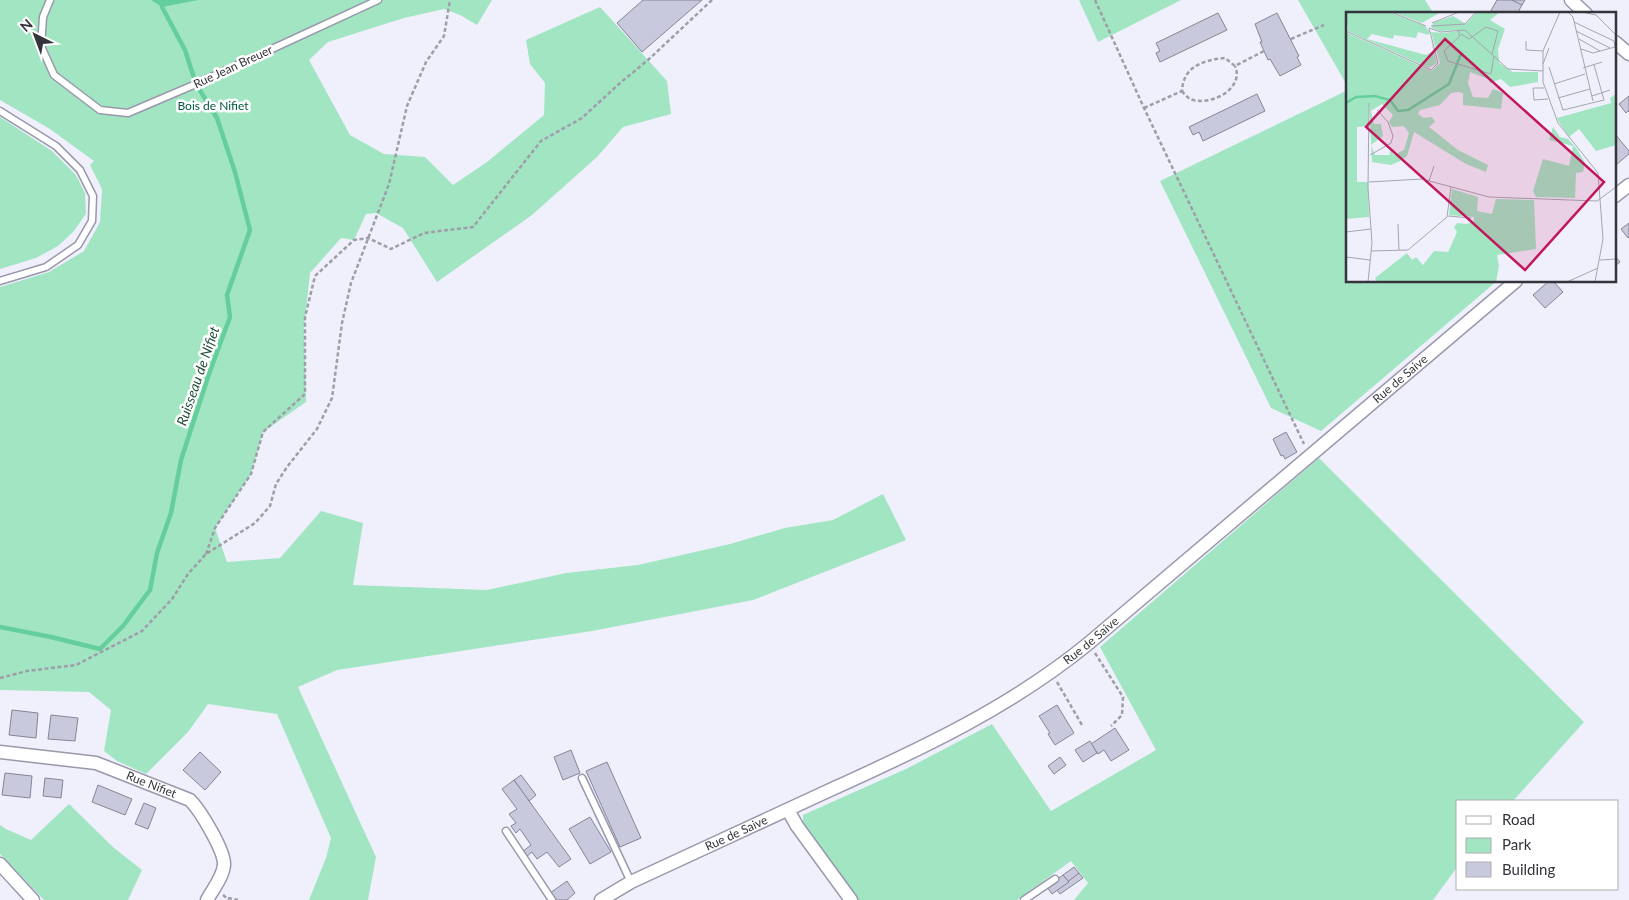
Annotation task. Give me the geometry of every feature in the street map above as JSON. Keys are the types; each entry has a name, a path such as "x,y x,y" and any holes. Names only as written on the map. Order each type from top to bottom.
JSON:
{"street":[{"path":"1571,0 1584,12"},
{"path":"1616,43 1629,54"},
{"path":"1616,195 1629,185"},
{"name":"Rue de Saive","path":"601,900 631,882 916,751 977,719 1052,672 1089,643 1515,282"},
{"name":"Rue Nifiet","path":"0,752 96,763 190,800 200,812 223,857 222,874 208,900"},
{"path":"788,810 797,826 851,900"},
{"path":"0,864 33,900"}],"lane":[{"name":"Rue Jean Breuer","path":"50,0 43,17 41,46 54,75 100,110 128,113 196,84 378,0"},
{"path":"0,111 56,146 80,170 93,196 92,221 78,245 46,267 0,281"},
{"path":"582,778 631,882"},
{"path":"506,831 552,900"},
{"path":"1024,900 1055,878"}],"path":[{"path":"0,678 27,671 76,665 142,631 172,599 188,574 206,554 256,523 270,506 276,484 317,429 332,398 342,323 351,283 389,184 407,106 426,62 444,36 450,0"},
{"path":"206,554 215,528 251,474 263,432 305,394 305,317 315,276 354,240 368,238 391,249 424,233 474,227 541,141 582,118 712,0"},
{"path":"1095,0 1144,108 1310,456"},
{"path":"1291,39 1324,25"},
{"path":"1235,66 1264,51"},
{"path":"1225,58 1235,66 1237,72 1235,84 1226,92 1213,99 1196,100 1188,98 1182,91 1182,80 1200,62 1225,58"},
{"path":"1144,108 1182,91"},
{"path":"1089,643 1123,697 1122,715 1110,726"},
{"path":"1052,672 1082,725"},
{"path":"229,900 228,898 238,900"}],"green space":[{"name":"Bois de Nifiet","path":"0,0 492,0 477,25 460,15 444,9 404,18 328,42 309,60 350,135 384,154 425,157 453,185 487,162 544,115 545,83 530,64 526,40 600,7 667,81 671,114 623,127 597,157 532,215 437,282 403,228 376,213 366,214 354,240 341,238 310,273 304,328 306,402 263,432 251,474 215,528 227,562 280,558 321,511 363,523 353,585 487,590 566,573 638,565 730,544 785,528 833,520 883,494 906,540 753,600 592,631 337,670 298,687 376,857 368,900 309,900 326,858 331,838 277,714 208,704 188,732 146,774 117,761 104,751 111,710 89,692 0,690 0,287 49,272 84,251 100,222 102,189 90,165 94,161 50,129 0,100"},
{"path":"1079,0 1181,0 1098,42"},
{"path":"1298,0 1425,0 1433,12 1346,12 1346,84"},
{"path":"1346,91 1346,282 1496,282 1321,431 1271,408 1160,181"},
{"path":"0,117 52,151 76,175 85,193 86,214 73,232 58,246 36,258 0,269"},
{"path":"1319,458 1584,722 1514,800 1456,800 1456,869 1433,900 1074,900 1088,883 1071,861 1017,900 859,900 803,823 803,815 908,768 992,724 1051,811 1156,750 1100,647"},
{"path":"69,804 114,848 142,870 128,900 44,900 0,854 0,825 31,840"}],"shaded area":[{"path":"151,0 198,0 162,7"}],"building":[{"path":"643,0 702,0 642,52 617,23"},
{"path":"1497,0 1513,0 1522,5 1518,12 1490,12"},
{"path":"1512,0 1525,0 1522,5"},
{"path":"1218,13 1227,30 1160,62 1156,53 1160,51 1156,43"},
{"path":"1277,13 1299,56 1297,57 1301,65 1280,76 1270,59 1268,60 1255,24"},
{"path":"1257,94 1265,111 1203,141 1199,132 1193,135 1189,127"},
{"path":"1629,96 1629,112 1626,113 1619,104"},
{"path":"1616,135 1629,151 1629,154 1617,164"},
{"path":"1629,223 1629,237 1628,238 1621,229"},
{"path":"1616,257 1620,262 1616,265"},
{"path":"1548,282 1554,282 1563,292 1545,308 1533,295"},
{"path":"1286,432 1297,452 1285,459 1283,455 1281,456 1273,439"},
{"path":"1057,705 1074,733 1055,745 1039,716"},
{"path":"12,710 38,713 36,738 9,735"},
{"path":"51,715 78,718 75,741 48,739"},
{"path":"1115,728 1129,750 1111,761 1104,750 1098,754 1091,744"},
{"path":"1090,741 1097,753 1083,762 1075,750"},
{"path":"571,750 580,773 563,780 554,757"},
{"path":"200,752 221,772 205,790 183,770"},
{"path":"1060,757 1066,765 1054,774 1048,766"},
{"path":"607,762 641,838 620,847 586,771"},
{"path":"5,773 32,776 30,798 2,795"},
{"path":"521,775 536,795 529,801 514,780"},
{"path":"45,778 63,780 61,798 43,796"},
{"path":"514,780 571,859 559,867 547,852 537,859 532,852 526,857 522,852 531,845 520,829 516,833 511,826 516,823 509,814 517,809 502,789"},
{"path":"98,785 132,799 125,815 92,802"},
{"path":"144,803 156,808 148,829 135,824"},
{"path":"590,817 611,852 590,864 569,829"},
{"path":"1074,867 1079,873 1069,882 1063,875"},
{"path":"1079,873 1083,878 1060,894 1057,890"},
{"path":"1063,875 1069,882 1052,894 1047,887"},
{"path":"567,881 575,893 567,900 556,900 550,893"}],"waterway":[{"name":"Ruisseau de Nifiet","path":"0,627 100,649 123,626 150,590 157,553 171,513 181,460 230,317 227,295 250,230 235,172 217,118 196,84 185,50 162,7"}]}
